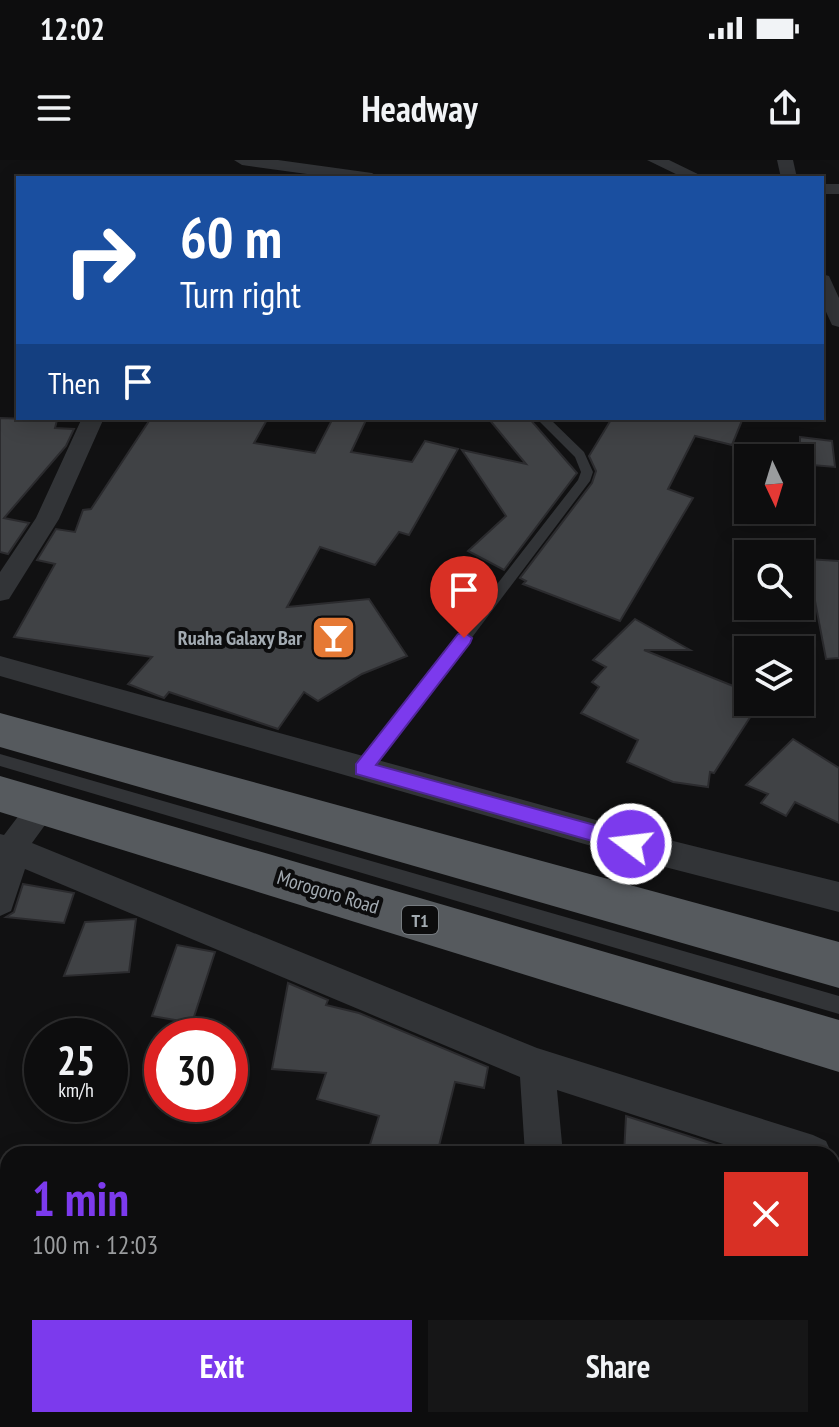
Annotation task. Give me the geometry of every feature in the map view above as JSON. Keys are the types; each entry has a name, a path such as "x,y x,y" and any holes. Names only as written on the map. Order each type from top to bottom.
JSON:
{"highway":[{"path":"0,730 839,965"},
{"name":"Morogoro Road","path":"21,800 839,1046"}],"street":[{"path":"242,160 311,175 331,176"},
{"path":"655,160 693,176"},
{"path":"824,285 839,321"},
{"path":"0,592 47,519 92,420"},
{"path":"0,666 661,852 839,897"},
{"path":"0,901 7,849 19,835 21,800"},
{"path":"7,849 537,1066 788,1146"},
{"path":"537,1066 543,1146"}],"lane":[{"path":"363,769 584,481 587,472 580,455 544,420"},
{"name":"Morogoro Road","path":"0,760 839,1002"}],"building":[{"path":"0,418 57,420 55,428 74,429 66,446 4,518 29,523 8,554 0,552"},
{"path":"150,420 267,420 254,443 315,453 332,420 366,420 351,452 412,462 425,441 458,449 409,535 399,532 375,565 320,547 287,607 369,599 407,656 362,674 318,701 304,692 278,729 169,692 164,698 128,684 152,657 14,637 55,564 37,560 56,529 75,532 83,510 91,509"},
{"path":"490,420 531,420 577,473 504,570 468,551 506,516 462,450 526,464"},
{"path":"611,420 742,420 732,445 695,436 668,489 693,498 620,621 523,584 526,581 520,578 592,483 596,471 589,456"},
{"path":"800,437 832,441 835,467 814,465 814,444 800,444"},
{"path":"814,559 839,561 839,658 826,659 814,596"},
{"path":"635,619 690,650 644,650 734,686 734,716 751,716 714,773 710,772 708,787 673,782 627,762 638,740 581,713 599,687 592,682 606,667 593,660"},
{"path":"793,739 839,768 839,823 795,802 786,816 761,803 768,794 746,785"},
{"path":"23,884 74,893 64,923 6,917 14,912"},
{"path":"136,919 129,972 64,976 85,922"},
{"path":"177,945 215,952 194,1018 152,1016"},
{"path":"288,983 328,1000 326,1005 359,1013 488,1067 484,1088 455,1082 439,1146 370,1146 379,1116 317,1099 326,1073 272,1069"},
{"path":"626,1116 719,1146 624,1146"}],"place":[{"name":"Ruaha Galaxy Bar","path":"333,638"}],"route":[{"path":"464,638 428,689 363,769 631,844"}]}
